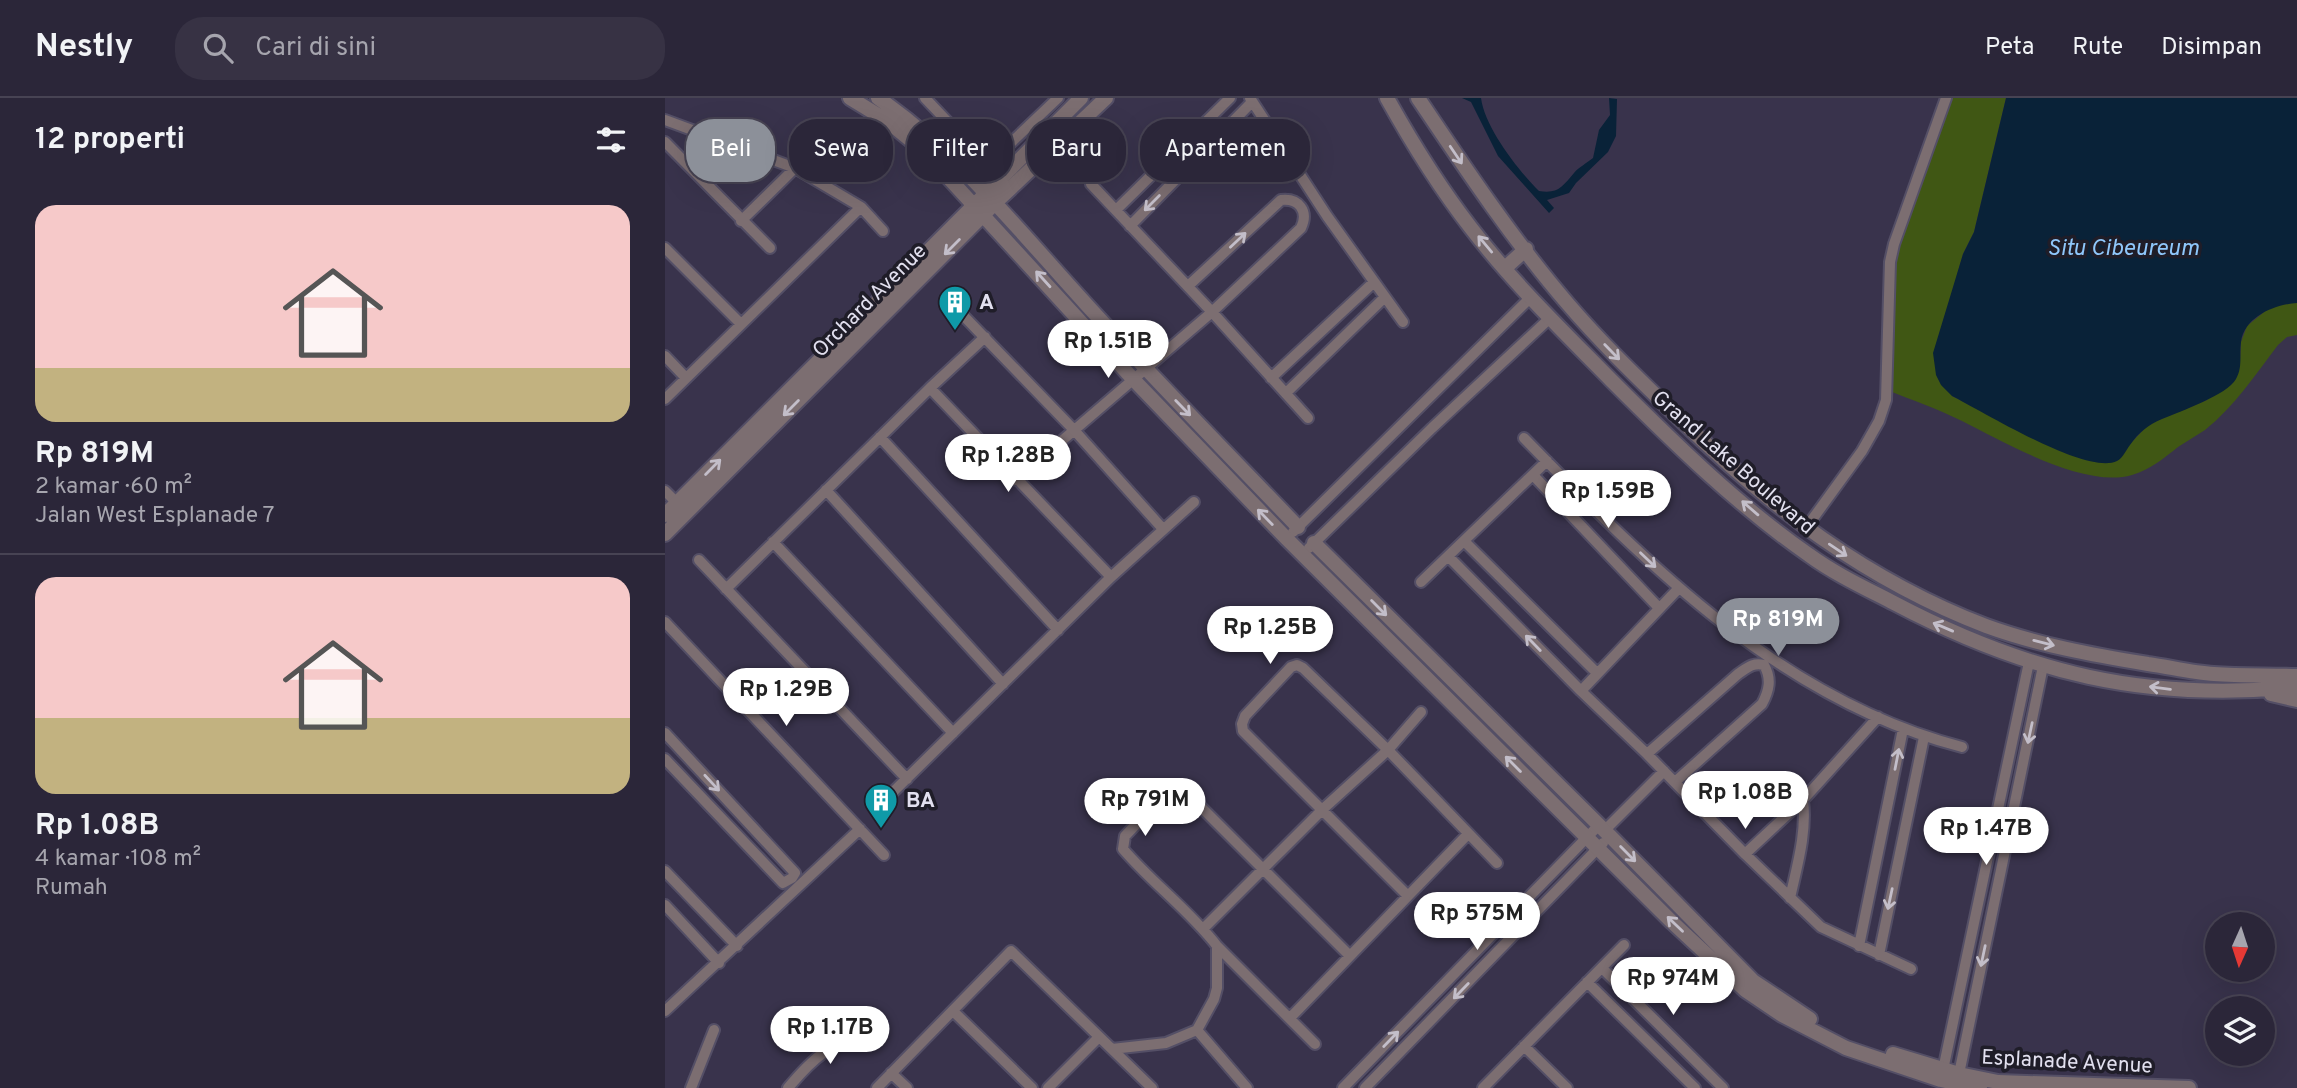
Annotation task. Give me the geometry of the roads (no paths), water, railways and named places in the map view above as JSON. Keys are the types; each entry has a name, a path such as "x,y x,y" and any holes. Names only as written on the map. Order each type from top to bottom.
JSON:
{"street":[{"path":"850,98 886,120 985,204"},
{"path":"878,98 935,142 985,204 1287,539 1587,838 1745,990 1782,1015 1846,1048 1941,1079"},
{"path":"925,98 983,159 988,161 996,157 1058,98"},
{"name":"Orchard Avenue","path":"665,534 681,508 985,204 1081,98"},
{"name":"Orchard Avenue","path":"985,204 1107,98"},
{"path":"1116,210 1230,98"},
{"name":"Grand Lake Boulevard","path":"1387,98 1471,228 1530,298 1700,465 1774,529 1810,556 1843,577 1927,621 2036,664 2095,680 2171,690 2256,691 2297,687"},
{"name":"Grand Lake Boulevard","path":"1418,98 1465,168 1586,325 1755,489 1853,560 1986,626 2038,642 2096,655 2211,674 2297,676"},
{"path":"1806,528 1862,451 1879,421 1886,400 1890,262 1946,98"},
{"path":"1130,226 1251,100 1373,283 1403,323"},
{"path":"665,120 789,166"},
{"path":"665,142 770,248"},
{"path":"741,221 789,174"},
{"path":"819,182 861,207 883,231"},
{"path":"1091,184 1308,418"},
{"path":"1016,480 1212,312 1301,228 1305,220 1301,205 1295,200 1281,200 1188,286"},
{"path":"665,399 861,207"},
{"path":"665,248 741,324"},
{"path":"1505,268 1526,249"},
{"path":"1272,378 1373,283"},
{"path":"1286,393 1385,297"},
{"path":"1287,539 1530,298"},
{"path":"956,308 1074,430 1163,529"},
{"path":"1303,555 1550,318"},
{"path":"1572,340 1586,325"},
{"path":"726,589 985,337"},
{"path":"665,356 687,378"},
{"path":"1139,374 1314,542 1753,981 1786,1005 1852,1040 1941,1079"},
{"path":"930,388 1111,578"},
{"path":"880,437 1058,630"},
{"path":"1524,438 1678,589 1755,648 1810,684 1903,729 1962,747"},
{"path":"1421,582 1547,461"},
{"path":"1533,475 1659,607"},
{"path":"826,490 1003,684"},
{"path":"665,491 681,508"},
{"path":"890,795 1111,578 1194,502"},
{"name":"Orchard Avenue","path":"665,515 681,508"},
{"path":"773,542 953,733"},
{"path":"1465,542 1597,673"},
{"path":"1449,556 1581,691 1821,927 1911,969"},
{"path":"699,560 907,779"},
{"path":"1581,691 1678,589"},
{"path":"665,622 669,635 884,855"},
{"path":"1941,1079 2036,664"},
{"path":"1959,1081 2036,664"},
{"path":"1408,896 1323,808 1243,731 1245,716 1291,667 1297,665 1303,668 1388,750 1497,863"},
{"path":"1647,754 1738,674 1752,665 1764,665 1768,673 1769,687 1762,704 1675,782"},
{"path":"2256,691 2297,700"},
{"path":"1203,929 1323,808 1388,750 1421,712"},
{"path":"1745,854 1803,800 1878,717"},
{"path":"1859,946 1903,729"},
{"path":"665,733 795,873 792,878 783,883 665,759"},
{"path":"1879,955 1924,737"},
{"path":"1343,1088 1587,838 1604,831 1664,771"},
{"path":"1315,1044 1123,849 1125,836 1168,790 1176,786 1183,789 1349,955"},
{"path":"1790,898 1803,829 1803,800"},
{"path":"665,1011 860,829"},
{"path":"1366,1088 1598,848 1604,831"},
{"path":"1290,1018 1468,834"},
{"path":"665,871 737,946"},
{"path":"1547,879 1559,890"},
{"path":"665,905 719,963"},
{"path":"1483,1088 1624,945"},
{"path":"1112,1049 1166,1043 1197,1030 1217,988 1217,946"},
{"path":"877,1088 1011,951 1152,1088"},
{"path":"1602,968 1723,1088"},
{"path":"1587,982 1695,1088"},
{"path":"953,1011 1032,1088"},
{"path":"691,1088 714,1030"},
{"path":"1197,1030 1247,1088"},
{"path":"787,1088 820,1053 841,1041 866,1034"},
{"path":"1048,1088 1099,1037"},
{"path":"1524,1046 1567,1088"},
{"path":"891,1073 907,1088"},
{"name":"Esplanade Avenue","path":"1941,1079 1980,1085 2189,1088"}],"water":[{"path":"1462,98 1481,98 1496,135 1512,160 1539,191 1559,188 1593,158 1599,130 1610,115 1609,98 1617,99 1616,136 1608,152 1569,193 1547,200 1554,208 1549,213 1498,156 1471,102"},
{"name":"Situ Cibeureum","path":"2006,98 2297,98 2297,303 2270,309 2248,326 2241,342 2238,374 2231,385 2214,397 2148,426 2117,461 2103,463 2083,459 2035,440 1952,396 1936,375 1933,353 1963,254 1974,232"}],"place":[{"name":"A","path":"955,332"},
{"name":"BA","path":"881,830"}]}
